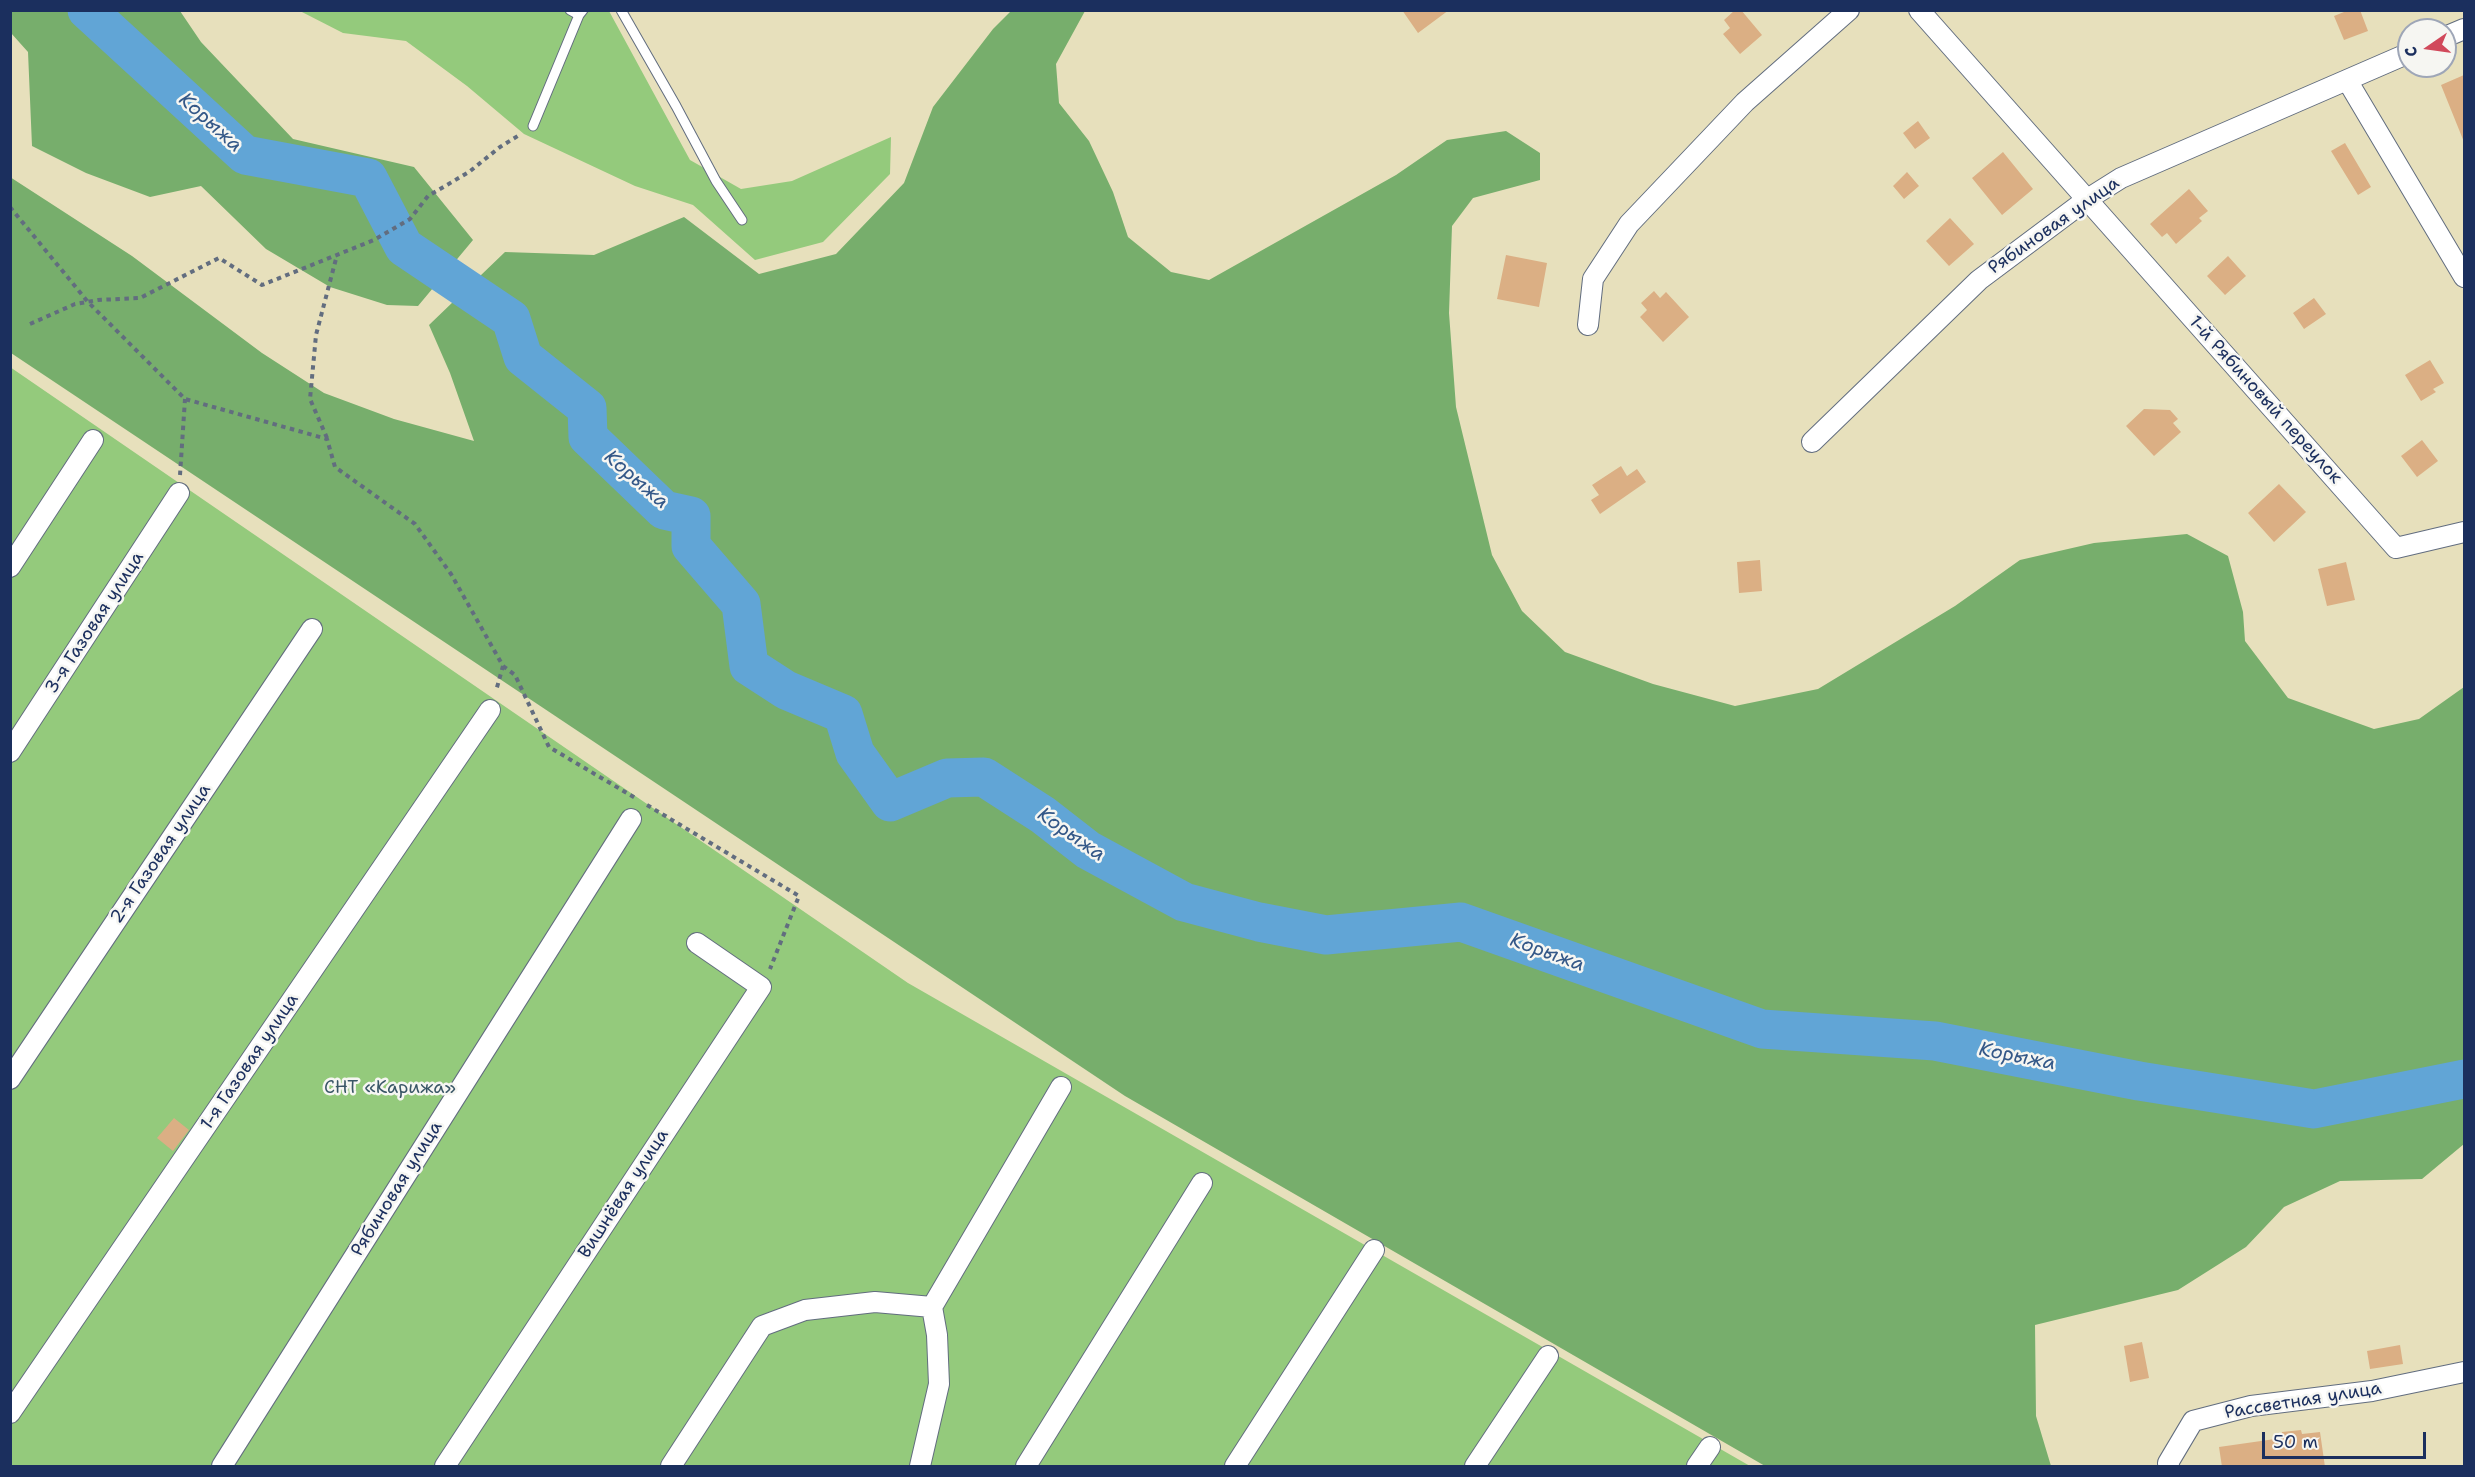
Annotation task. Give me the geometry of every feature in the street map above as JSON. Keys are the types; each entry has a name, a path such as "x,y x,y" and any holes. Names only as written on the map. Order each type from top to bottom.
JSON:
{"street":[{"path":"1588,325 1593,279 1629,224 1745,102 1849,10"},
{"path":"1919,10 2086,200"},
{"name":"Рябиновая улица","path":"1812,442 1979,280 2086,200 2121,178 2397,58"},
{"path":"2347,80 2464,277"},
{"name":"1-й Рябиновый переулок","path":"2086,200 2396,548 2464,532"},
{"path":"10,567 93,440"},
{"name":"3-я Газовая улица","path":"10,752 179,493"},
{"name":"2-я Газовая улица","path":"10,1079 312,629"},
{"name":"1-я Газовая улица","path":"10,1413 490,710"},
{"name":"Рябиновая улица","path":"222,1467 631,819"},
{"name":"Вишнёвая улица","path":"445,1467 761,987 696,944"},
{"path":"920,1467 939,1384 937,1335 932,1307 1061,1087"},
{"path":"1026,1467 1202,1183"},
{"path":"1235,1467 1374,1250"},
{"path":"671,1467 762,1326 805,1310 875,1302 932,1307"},
{"path":"1475,1467 1548,1356"},
{"name":"Рассветная улица","path":"2169,1467 2168,1463 2193,1421 2251,1406 2372,1391 2464,1372"},
{"path":"1697,1467 1710,1447"}],"lane":[{"path":"621,10 716,181 742,220"},
{"path":"533,126 577,12"}],"path":[{"path":"30,324 75,304 140,298 219,258 262,285 374,240 410,219 428,196 469,172 500,147 533,126"},
{"path":"10,207 88,302 185,399 327,439"},
{"path":"337,255 315,335 310,399 327,439 335,467 416,524 451,574 503,666 516,675 549,747 799,896 769,970"},
{"path":"179,493 185,399"},
{"path":"490,710 503,666"}],"green space":[{"path":"10,11 180,11 201,42 293,139 414,167 473,240 418,306 387,305 330,287 266,249 201,186 150,197 86,173 32,146 28,52 11,33"},
{"path":"300,11 609,11 690,160 741,189 792,181 891,137 890,174 823,242 755,260 693,205 635,186 524,134 467,86 406,41 343,33"},
{"path":"1011,11 1085,11 1056,64 1059,103 1089,141 1113,192 1128,237 1171,272 1209,280 1396,175 1447,140 1506,131 1540,153 1540,180 1473,198 1452,226 1449,313 1456,407 1492,555 1522,611 1565,652 1653,684 1735,706 1818,689 1955,606 2020,560 2094,543 2187,534 2228,556 2243,612 2245,641 2288,698 2374,729 2419,719 2464,687 2464,1144 2422,1179 2340,1181 2284,1207 2246,1247 2178,1290 2035,1325 2036,1416 2051,1466 1765,1466 1125,1096 11,353 10,177 132,256 262,353 324,393 394,419 474,441 450,373 429,325 505,252 594,255 684,217 759,274 836,254 904,183 933,107 993,29"},
{"name":"СНТ «Карижа»","path":"10,367 908,983 1750,1466 11,1466"}],"building":[{"path":"1402,10 1449,10 1418,33"},
{"path":"1735,10 1741,10 1762,35 1740,54 1723,34 1730,28 1724,20"},
{"path":"2349,10 2360,10 2368,31 2344,40 2334,16"},
{"path":"2464,75 2464,142 2441,85"},
{"path":"1918,121 1930,138 1915,149 1903,133"},
{"path":"2345,143 2371,187 2358,195 2331,151"},
{"path":"2003,152 2033,189 2002,215 1972,178"},
{"path":"1907,172 1919,186 1904,199 1893,186"},
{"path":"2189,189 2208,211 2199,218 2202,221 2176,244 2167,233 2162,237 2150,224"},
{"path":"1950,218 1974,244 1949,266 1926,241"},
{"path":"1506,255 1547,263 1539,307 1497,299"},
{"path":"2228,256 2246,276 2225,295 2207,276"},
{"path":"1654,291 1660,298 1666,292 1689,317 1663,342 1640,317 1647,310 1641,303"},
{"path":"2314,298 2326,314 2304,329 2293,313"},
{"path":"2430,360 2444,383 2433,389 2436,392 2421,401 2405,375"},
{"path":"2144,409 2170,410 2178,419 2173,423 2181,432 2154,456 2126,426"},
{"path":"2422,440 2438,461 2417,477 2401,456"},
{"path":"1621,466 1627,476 1637,469 1646,482 1600,514 1591,500 1599,495 1592,485"},
{"path":"2279,484 2306,512 2274,542 2248,513"},
{"path":"1760,560 1762,591 1739,593 1737,562"},
{"path":"2346,562 2355,600 2327,606 2318,569"},
{"path":"174,1118 189,1130 173,1151 157,1138"},
{"path":"2142,1342 2149,1378 2130,1382 2124,1346"},
{"path":"2400,1345 2403,1364 2370,1369 2367,1351"},
{"path":"2301,1430 2302,1434 2320,1432 2325,1467 2222,1467 2219,1447 2282,1438 2282,1432"}],"waterway":[{"name":"Корыжа","path":"87,10 245,155 368,178 404,247 511,319 523,357 587,408 588,437 664,510 691,516 691,546 741,604 749,666 786,690 843,714 855,753 890,802 947,778 984,777 1043,815 1088,850 1184,902 1259,922 1326,935 1461,922 1762,1029 1935,1041 2139,1081 2314,1109 2464,1079"}]}
